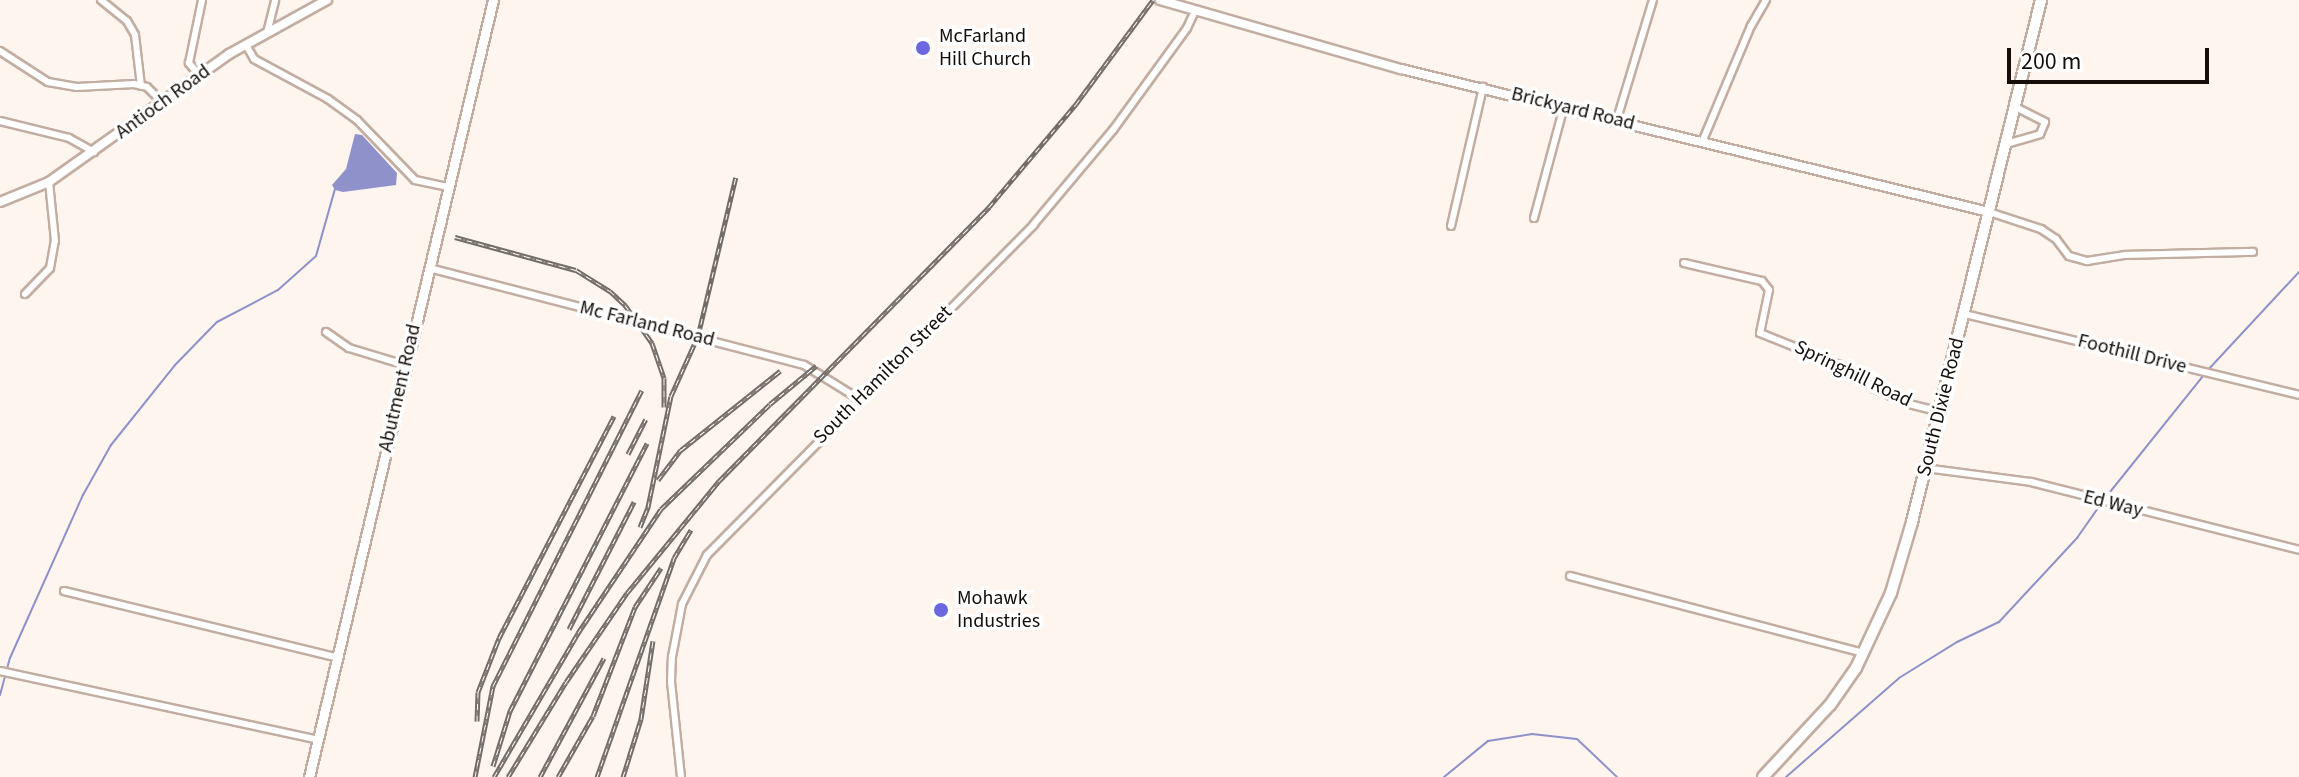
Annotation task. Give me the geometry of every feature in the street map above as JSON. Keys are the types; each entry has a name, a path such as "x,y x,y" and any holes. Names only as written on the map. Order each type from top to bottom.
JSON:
{"main road":[{"name":"Abutment Road","path":"309,777 427,268 493,0"},
{"name":"South Dixie Road","path":"1763,777 1830,705 1864,653 1891,593 1965,314 2041,0"}],"street":[{"path":"101,0 127,21 135,35 141,86"},
{"path":"199,75 189,63 202,0"},
{"path":"267,33 275,0"},
{"name":"Antioch Road","path":"0,202 49,182 199,75 327,0"},
{"name":"Brickyard Road","path":"1160,0 1401,69 1564,106 1989,212"},
{"path":"1617,119 1653,0"},
{"path":"1703,140 1751,26 1766,0"},
{"name":"South Hamilton Street","path":"681,777 671,682 672,657 679,616 693,578 725,534 1076,176 1169,53 1195,11"},
{"path":"246,45 254,59 328,99 357,120 415,180 447,187"},
{"path":"0,51 48,82 77,87 147,87 161,101"},
{"path":"1451,226 1483,87"},
{"path":"1534,218 1564,106"},
{"path":"2006,144 2040,134 2045,122 2015,107"},
{"path":"0,121 69,138 94,152"},
{"path":"25,294 50,268 55,241 49,182"},
{"path":"1989,212 2041,229 2056,239 2069,256 2087,261 2126,255 2253,252"},
{"name":"Springhill Road","path":"1684,263 1762,281 1769,290 1760,333 1840,365 1875,389 1909,404 1938,411"},
{"name":"Mc Farland Road","path":"427,268 804,365 859,399"},
{"name":"Foothill Drive","path":"1965,314 2299,395"},
{"path":"326,332 349,348 405,365"},
{"name":"Ed Way","path":"1925,468 2031,482 2299,550"},
{"path":"1570,576 1864,653"},
{"path":"64,591 339,658"},
{"path":"0,671 319,740"}],"water":[{"path":"355,134 362,135 397,173 396,185 343,192 335,190 332,185 346,169"}],"waterway":[{"path":"0,695 10,658 83,495 111,445 175,365 217,322 278,290 316,256 335,189"},
{"path":"2207,371 2299,272"},
{"path":"2106,497 2203,376"},
{"path":"1786,777 1899,678 1957,642 1999,622 2077,538 2099,506"},
{"path":"1444,777 1488,741 1532,734 1577,739 1617,777"}],"railway":[{"path":"508,777 566,682 627,593 719,481 989,207 1076,104 1153,0"},
{"path":"640,527 648,507 671,396 698,336 736,177"},
{"path":"455,237 576,270 610,291 625,305 652,343 664,378 664,407"},
{"path":"494,777 578,633 661,509 770,404 816,366"},
{"path":"658,480 681,450 780,371"},
{"path":"475,777 493,686 642,390"},
{"path":"477,721 478,692 499,638 614,416"},
{"path":"628,454 646,419"},
{"path":"493,766 510,711 647,443"},
{"path":"569,629 634,502"},
{"path":"597,777 674,558 691,530"},
{"path":"558,777 593,716 635,607 661,568"},
{"path":"623,777 641,719 653,641"},
{"path":"540,777 604,658"}],"place":[{"name":"McFarland Hill Church","path":"923,48"},
{"name":"Mohawk Industries","path":"941,610"}]}
